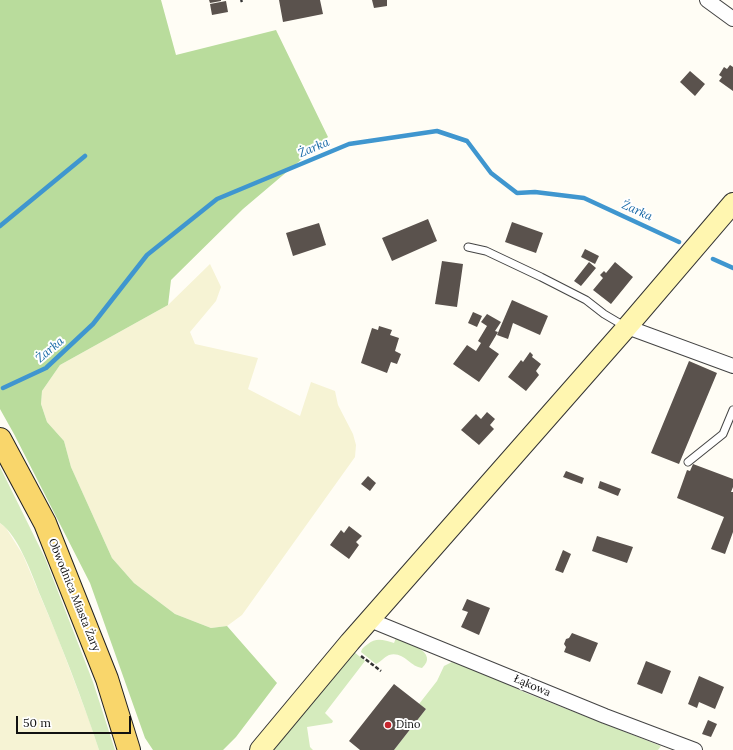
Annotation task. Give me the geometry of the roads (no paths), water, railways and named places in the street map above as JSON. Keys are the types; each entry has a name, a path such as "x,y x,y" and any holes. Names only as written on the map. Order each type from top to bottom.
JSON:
{"main road":[{"path":"260,750 350,642 627,328 733,203"},
{"name":"Obwodnica Miasta Żary","path":"2,442 45,522 78,602 108,679 129,750"}],"street":[{"path":"707,0 733,19"},
{"path":"627,328 733,366"},
{"name":"Łąkowa","path":"370,620 605,716 694,750"}],"lane":[{"path":"468,247 486,251 541,276 586,300 604,314 627,328"},
{"path":"688,462 723,434 733,410"}],"waterway":[{"name":"Żarka","path":"3,388 46,368 93,324 147,255 217,199 349,144 437,131 467,141 491,173 517,193 535,192 584,198 679,242"},
{"path":"0,226 85,156"},
{"name":"Żarka","path":"713,259 733,268"}],"place":[{"name":"Dino","path":"388,725"}]}
